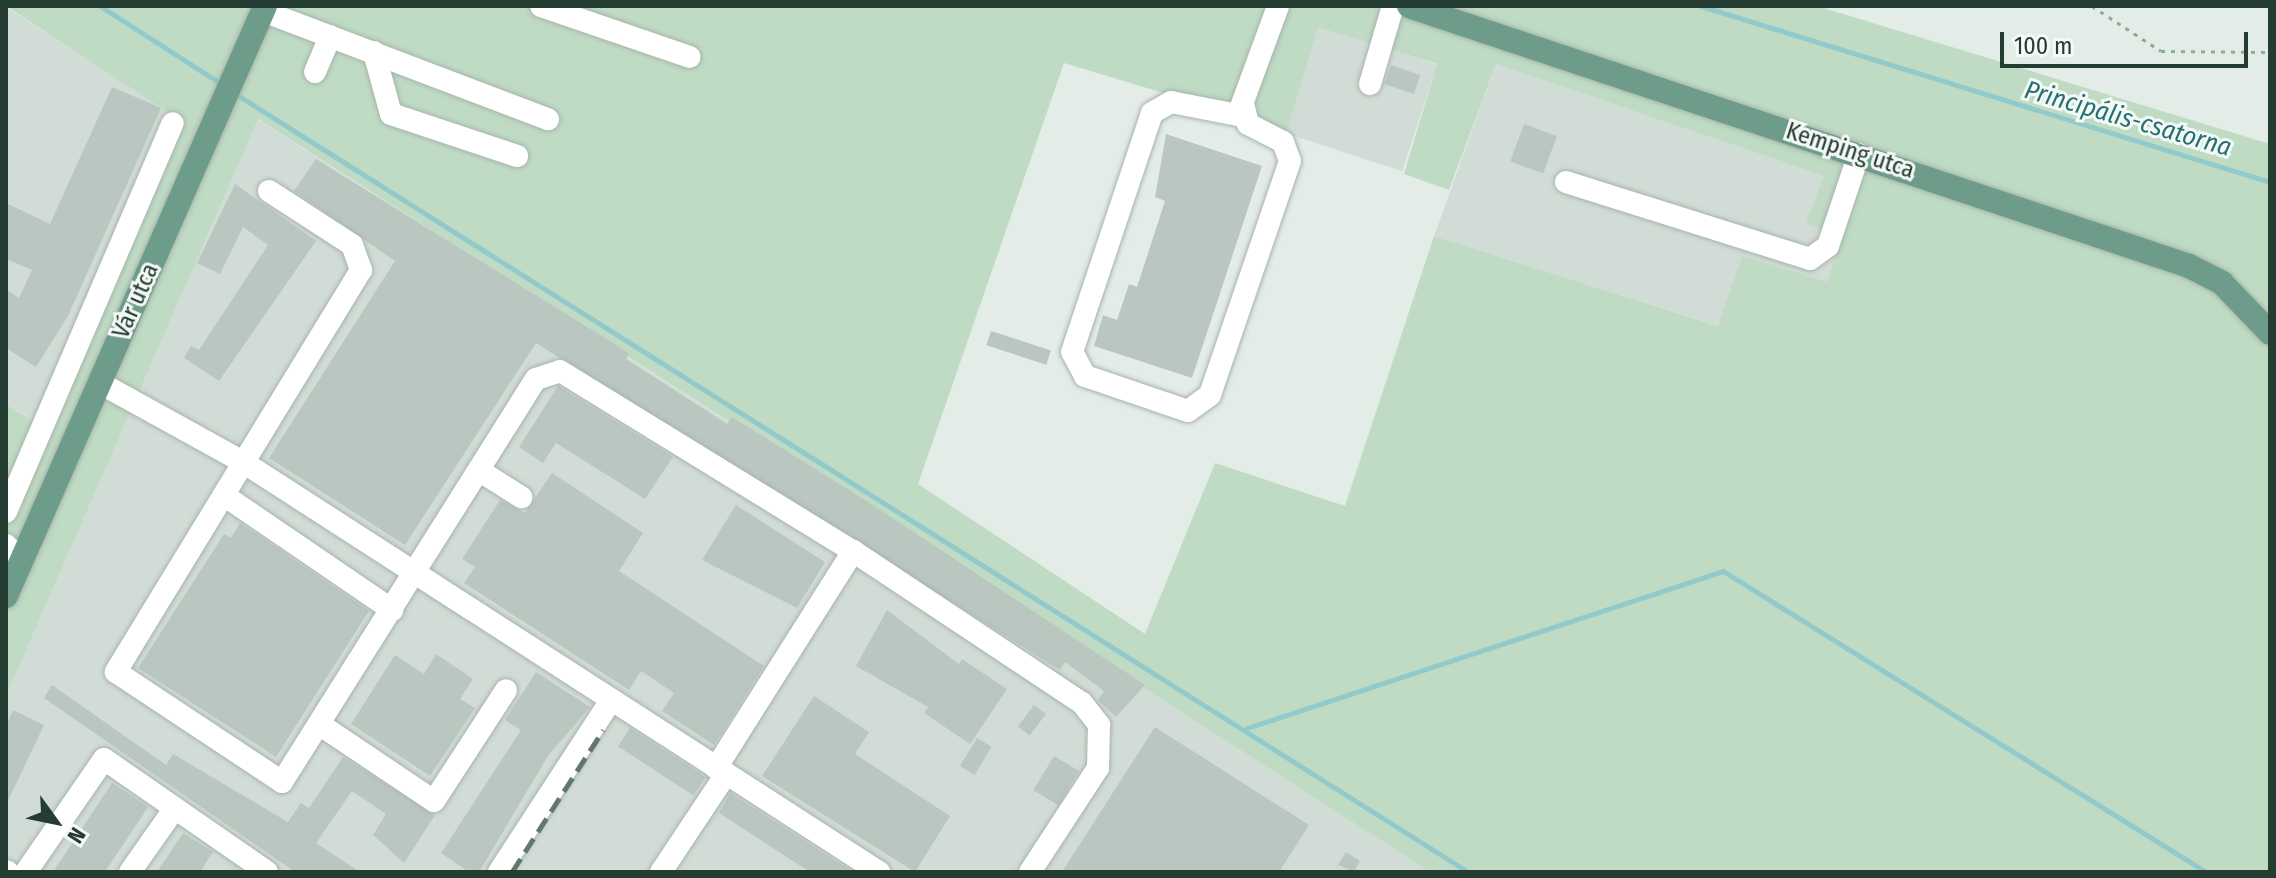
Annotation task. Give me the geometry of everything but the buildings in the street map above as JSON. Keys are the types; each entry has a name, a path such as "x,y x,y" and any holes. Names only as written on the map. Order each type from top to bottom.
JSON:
{"main road":[{"name":"Kemping utca","path":"1409,6 2189,266 2222,283 2270,333"},
{"name":"Vár utca","path":"6,596 14,553 90,406 264,8"}],"street":[{"path":"541,6 690,57"},
{"path":"1244,107 1230,118 1171,102 1152,113 1072,352 1085,376 1188,411 1210,395 1290,161 1283,142 1248,124 1244,107 1278,6"},
{"path":"1370,84 1393,6"},
{"path":"264,8 548,119"},
{"path":"315,72 330,36"},
{"path":"374,52 391,114 517,156"},
{"path":"6,512 173,123"},
{"path":"1566,182 1810,259 1828,246 1859,154"},
{"path":"269,191 352,245 361,265 243,462 228,498 116,672 282,782 416,575 536,379 560,371 853,551 1062,685 1099,725 1098,768 1030,872"},
{"path":"100,383 243,462 879,872"},
{"path":"59,390 90,406"},
{"path":"480,471 521,497"},
{"path":"228,498 392,610"},
{"path":"661,872 853,551"},
{"path":"319,724 434,801 506,690"},
{"path":"499,872 611,700"},
{"path":"26,872 104,759 267,872"},
{"path":"130,872 175,808"}],"path":[{"path":"2092,6 2161,51 2270,52"}],"shaded area":[{"path":"6,7 171,113 39,424 6,404"},
{"path":"1318,26 1437,65 1402,171 1283,133"},
{"path":"1496,64 1824,176 1843,235 1827,283 1719,326 1434,236"},
{"path":"257,119 1430,872 6,872 6,696"}],"green space":[{"path":"6,6 1817,6 2270,144 2270,872 1430,872 258,119 6,696 6,404 38,424 171,114","holes":["1318,27 1437,64 1404,174 1449,190 1496,64 1824,176 1806,223 1843,235 1827,282 1742,256 1718,326 1434,236 1345,506 1215,463 1145,634 918,484 1064,63 1220,110 1234,104 1244,77 1261,84 1253,110 1261,125 1286,133"]}],"waterway":[{"path":"100,6 223,85"},
{"name":"Principális-csatorna","path":"1701,6 2270,182"},
{"path":"234,93 1468,872"},
{"path":"1247,728 1723,571 2206,872"}],"railway":[{"path":"512,872 603,730"}]}
